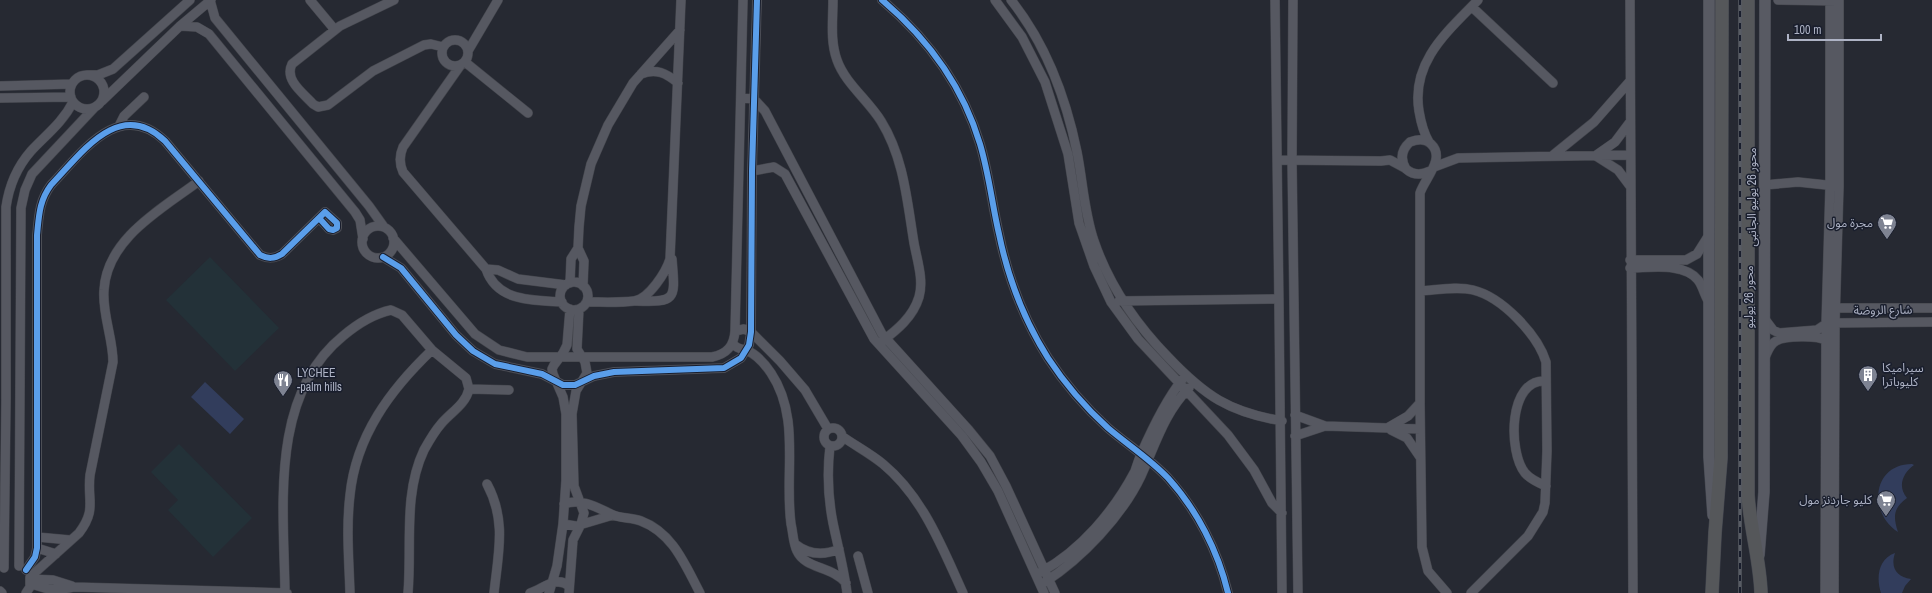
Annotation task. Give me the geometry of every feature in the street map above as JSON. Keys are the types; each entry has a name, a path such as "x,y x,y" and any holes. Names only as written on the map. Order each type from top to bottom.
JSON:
{"highway":[{"path":"1712,593 1715,526 1722,458 1722,0"},
{"name":"محور 26 يوليو","path":"1748,0 1748,495 1750,522 1758,561 1761,593"}],"main road":[{"path":"1709,0 1709,474 1715,526"},
{"name":"محور 26 يوليو الجانبى","path":"1758,561 1764,506 1765,0"}],"street":[{"path":"0,86 72,84 79,77 98,75 113,70 190,0"},
{"path":"211,0 212,10 220,24 369,206 393,238 466,324 486,343 513,355 527,357 712,357 726,352 733,344 736,331 743,0"},
{"path":"26,593 27,575 19,228 24,190 32,174 94,108 180,26 211,0"},
{"path":"310,0 335,30"},
{"path":"394,0 335,30 292,64 290,69 291,79 313,104 318,107 328,105 373,71 418,48 431,44 443,47"},
{"path":"498,0 493,4 468,51 463,64 403,147 399,160 403,172 486,269 492,280 501,290 513,297 526,300 562,302 575,309"},
{"path":"575,309 587,302 659,302 670,297 674,286 672,250 681,0"},
{"path":"180,26 197,27 209,34 355,212 360,220 364,248 370,255 374,257 383,257 401,268 456,335 473,351 495,364 542,374 558,383 569,386 594,376 614,372 724,368 737,361 746,350 751,332 752,171 756,0"},
{"path":"833,0 834,48 837,61 843,73 868,102 882,122 893,144 901,167 906,191 919,270 919,296 915,308 900,327 882,341"},
{"path":"882,0 917,34 938,59 955,86 970,115 988,172 998,234 1009,274 1020,305 1049,359 1066,384 1086,407 1108,428 1144,456 1168,478 1196,516 1217,558 1228,593"},
{"path":"995,0 1022,37 1045,82 1068,154 1078,223 1094,266 1111,302 1138,339 1236,445 1254,470 1272,503 1282,513"},
{"path":"1275,0 1278,299 1282,421 1282,593"},
{"path":"1293,0 1292,160 1298,593"},
{"path":"1630,0 1630,264 1633,593"},
{"path":"1778,0 1835,1 1835,186 1839,308 1826,341 1834,593"},
{"path":"1014,1 1034,33 1048,60 1058,85 1072,132 1083,197 1090,227 1103,263 1122,301 1147,335 1194,383 1216,400 1256,417 1282,421"},
{"path":"1447,593 1428,572 1423,558 1420,429 1420,193 1437,160 1437,153 1422,129 1420,122 1418,104 1422,69 1431,51 1441,37 1475,3 1553,84"},
{"path":"209,34 220,24"},
{"path":"562,302 561,293 568,284 571,259 578,248 581,206 591,164 599,144 633,83 680,30"},
{"path":"468,51 465,45 456,40 448,42 443,47 442,54 444,61 450,65 463,64 528,113"},
{"path":"1276,61 1292,61"},
{"path":"641,74 648,71 661,72 678,83"},
{"path":"89,75 98,79 104,87 105,92 102,101"},
{"path":"1551,156 1594,122 1630,81"},
{"path":"2,570 6,405 4,228 8,195 17,171 31,151 62,120 72,100 72,84"},
{"path":"118,126 124,116 144,97"},
{"path":"0,98 72,100 80,108 94,108"},
{"path":"740,98 754,99 765,111 882,341 968,429 990,456 1004,481 1055,593"},
{"path":"284,124 295,116"},
{"path":"1420,122 1402,157 1420,193"},
{"path":"1595,156 1615,142 1630,122"},
{"path":"27,575 35,557 37,548 37,266 40,207 44,195 51,185 91,144 105,132 118,126 134,125 154,132 165,141 260,255 265,258 277,257 282,254 319,218"},
{"path":"739,135 753,135"},
{"path":"1381,161 1417,140 1432,145 1458,158"},
{"path":"1277,160 1390,160 1408,171 1424,174 1458,158 1630,155"},
{"path":"1595,156 1618,170 1630,186"},
{"path":"752,171 774,167 785,174 882,341 982,462 998,491 1042,589"},
{"path":"785,174 792,173 795,169"},
{"path":"27,575 56,554 85,525 91,508 89,490 90,475 112,366 113,350 105,310 104,289 109,268 123,242 132,232 199,181"},
{"path":"793,188 796,184 801,182"},
{"path":"1765,185 1798,182 1835,186"},
{"path":"1825,593 1834,323 1826,312 1835,186"},
{"path":"363,239 370,229 375,227 384,227"},
{"path":"4,228 19,228"},
{"path":"1644,265 1686,260 1697,254 1709,235"},
{"path":"383,257 391,251 394,242 393,238"},
{"path":"578,248 584,261 583,286 588,295 587,302"},
{"path":"636,301 646,294 664,274 672,250"},
{"path":"1686,260 1688,266 1686,270"},
{"path":"1630,264 1686,270 1698,280 1709,303"},
{"path":"486,269 498,270 518,279 568,284 577,283 583,286"},
{"path":"1420,291 1473,290 1488,296 1502,305 1533,336 1546,362 1546,486 1543,512 1534,528 1471,593"},
{"path":"1111,302 1278,299"},
{"path":"1826,312 1839,308"},
{"name":"شارع الروضة","path":"1839,308 1932,308"},
{"path":"549,593 557,566 563,524 566,414 563,397 552,370 556,360 560,357 567,345 573,326 575,309"},
{"path":"2,570 9,566 52,589 74,587 286,593 284,504 286,453 296,404 305,382 317,362 332,345 352,328 387,311 395,311 402,315 432,350 466,378 469,389 464,400 440,425 428,443 417,470 411,506 408,593"},
{"path":"1764,318 1773,330 1780,333 1817,330 1834,323"},
{"name":"شارع الروضة","path":"1834,323 1932,322"},
{"path":"569,590 573,540 581,524 584,513 574,486 573,400 581,382 585,378 587,367 578,349 573,326"},
{"path":"736,331 744,329 751,332 800,385 828,429"},
{"path":"1765,357 1773,344 1779,340 1816,337 1826,341"},
{"path":"733,344 739,349 746,350 762,362 778,387 786,409 790,434 790,513 797,551 803,558 819,568 835,573 846,583"},
{"path":"350,593 348,524 350,495 359,452 382,407 412,369 432,350"},
{"path":"1042,589 1049,579 1072,561 1106,528 1133,490 1144,456 1160,416 1186,375"},
{"path":"1546,381 1538,380 1530,384 1524,390 1517,406 1515,431 1520,465 1531,479 1546,486"},
{"path":"1036,575 1068,554 1096,526 1128,483 1165,420 1186,391 1194,383"},
{"path":"469,389 509,390"},
{"path":"1386,428 1401,421 1420,403"},
{"path":"1295,415 1325,426 1420,429"},
{"path":"1296,436 1325,426"},
{"path":"828,429 836,428 839,430 843,437 883,464 910,492 931,524 963,593"},
{"path":"1386,428 1407,438 1421,458"},
{"path":"828,429 824,436 824,441 830,446"},
{"path":"830,446 840,444 843,437"},
{"path":"830,446 828,480 833,522 847,593"},
{"path":"487,484 498,510 500,523 494,593"},
{"path":"564,504 580,502 612,515 641,521 671,542 700,593"},
{"path":"563,524 576,526 612,515"},
{"path":"37,537 70,540"},
{"path":"795,544 806,552 820,554 839,549"},
{"path":"37,548 56,554"},
{"path":"858,556 868,593"},
{"path":"1282,562 1297,562"},
{"path":"531,593 552,583 562,582 569,590"}],"shaded area":[{"path":"210,257 279,328 235,371 166,300"},
{"path":"179,444 252,518 213,557 168,510 178,500 151,472"}],"water":[{"path":"205,382 244,419 230,434 191,397"},
{"path":"1914,465 1904,476 1902,484 1902,489 1907,498 1899,505 1895,513 1895,522 1898,532 1888,524 1882,513 1879,502 1879,491 1882,481 1889,472 1899,466"},
{"path":"1895,553 1893,563 1896,571 1898,574 1911,579 1905,586 1902,593 1881,593 1879,587 1879,575 1882,564 1889,556"}],"railway":[{"path":"1740,0 1740,593"}],"cycle path":[{"path":"383,257 401,268 456,335 473,351 495,364 542,374 563,385 575,385 594,376 614,372 724,368 741,358 749,345 751,332 752,171 757,0"},
{"path":"882,0 928,47 942,65 964,103 973,123 983,155 1007,267 1024,314 1039,344 1061,377 1092,412 1108,428 1154,465 1178,490 1197,517 1205,532 1224,577 1228,593"},
{"path":"26,570 35,557 37,548 37,235 42,203 51,185 88,146 102,135 117,127 132,125 148,129 165,141 260,255 271,258 282,254 325,212 337,223 337,228 333,230 329,229 319,218"}],"place":[{"name":"مجرة مول","path":"1887,240"},
{"name":"سيراميكا كليوباترا","path":"1868,392"},
{"name":"LYCHEE -palm hills","path":"283,397"},
{"name":"كليو جاردنز مول","path":"1886,517"}]}
